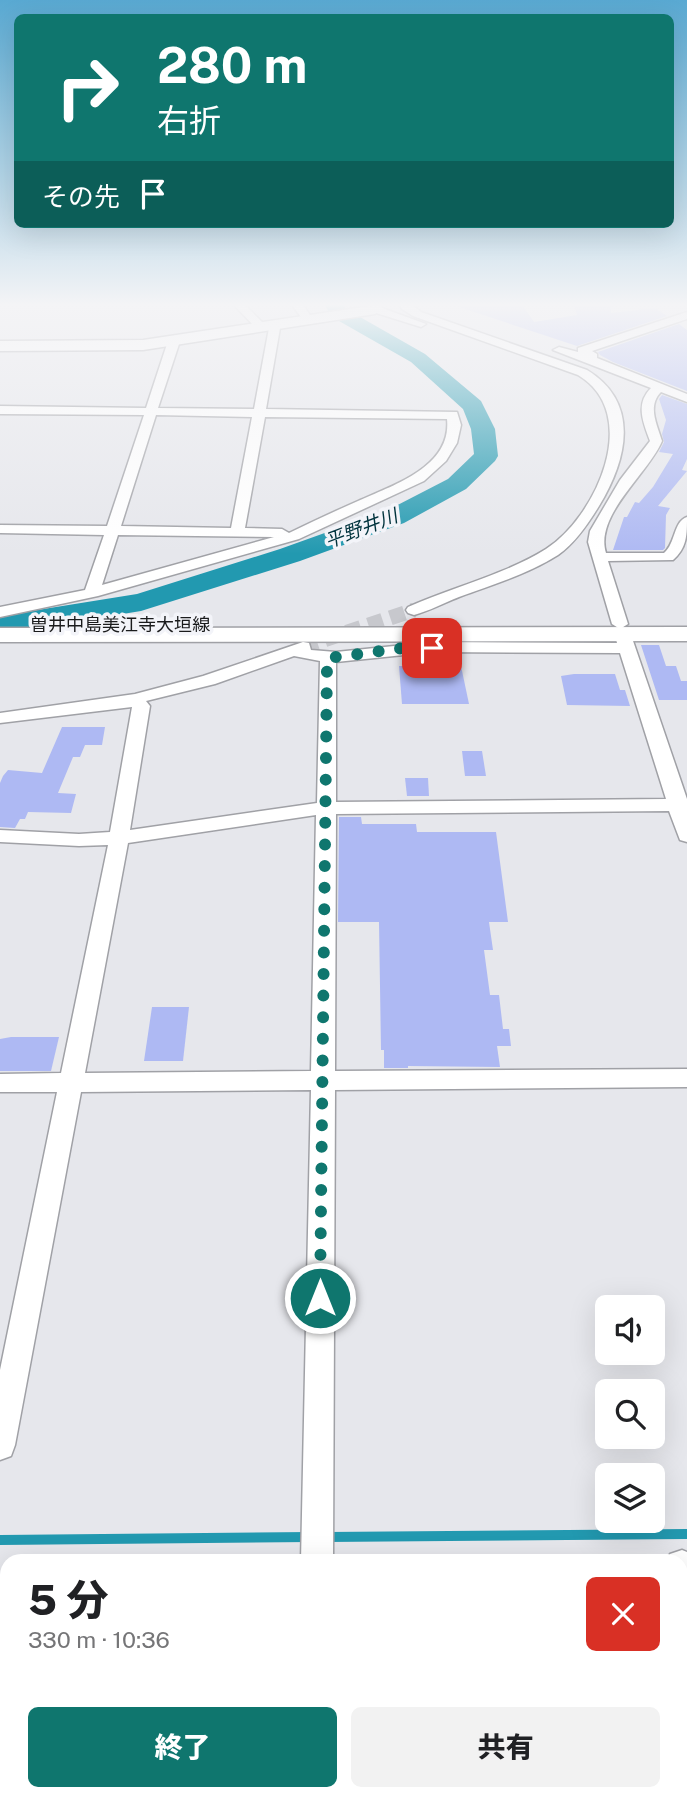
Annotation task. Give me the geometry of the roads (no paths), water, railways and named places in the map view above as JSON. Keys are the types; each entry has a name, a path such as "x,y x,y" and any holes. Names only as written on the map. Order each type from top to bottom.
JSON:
{"main road":[{"path":"623,635 687,623"},
{"name":"曽井中島美江寺大垣線","path":"0,625 238,630"},
{"path":"238,630 687,634"},
{"name":"曽井中島美江寺大垣線","path":"0,635 238,630"}],"street":[{"path":"92,593 159,386"},
{"path":"237,532 264,386"},
{"path":"415,610 517,570 555,551 579,527 614,460 619,436 614,409 600,386"},
{"path":"683,393 659,387 649,397 647,414 656,441 652,450 627,480 597,531 595,542 623,635 682,805 687,836"},
{"path":"0,410 453,415 456,429 449,448 437,464 419,478 294,536 92,593 0,612"},
{"path":"600,557 668,557 676,551 687,521"},
{"path":"0,529 237,532 294,536"},
{"path":"0,718 135,699 209,680 298,648 307,656 328,658 404,648 623,635"},
{"path":"317,1554 328,658"},
{"path":"0,1445 119,838 141,706 135,699"},
{"path":"0,836 119,838 325,808 682,805"},
{"path":"0,1083 687,1079"}],"waterway":[{"name":"平野井川","path":"0,625 141,602 290,555 395,517 457,484 486,456 483,429 473,406 450,386"},
{"path":"327,1537 687,1534"},
{"path":"0,1540 310,1537"}],"tunnel":[{"path":"303,647 414,610"}]}
